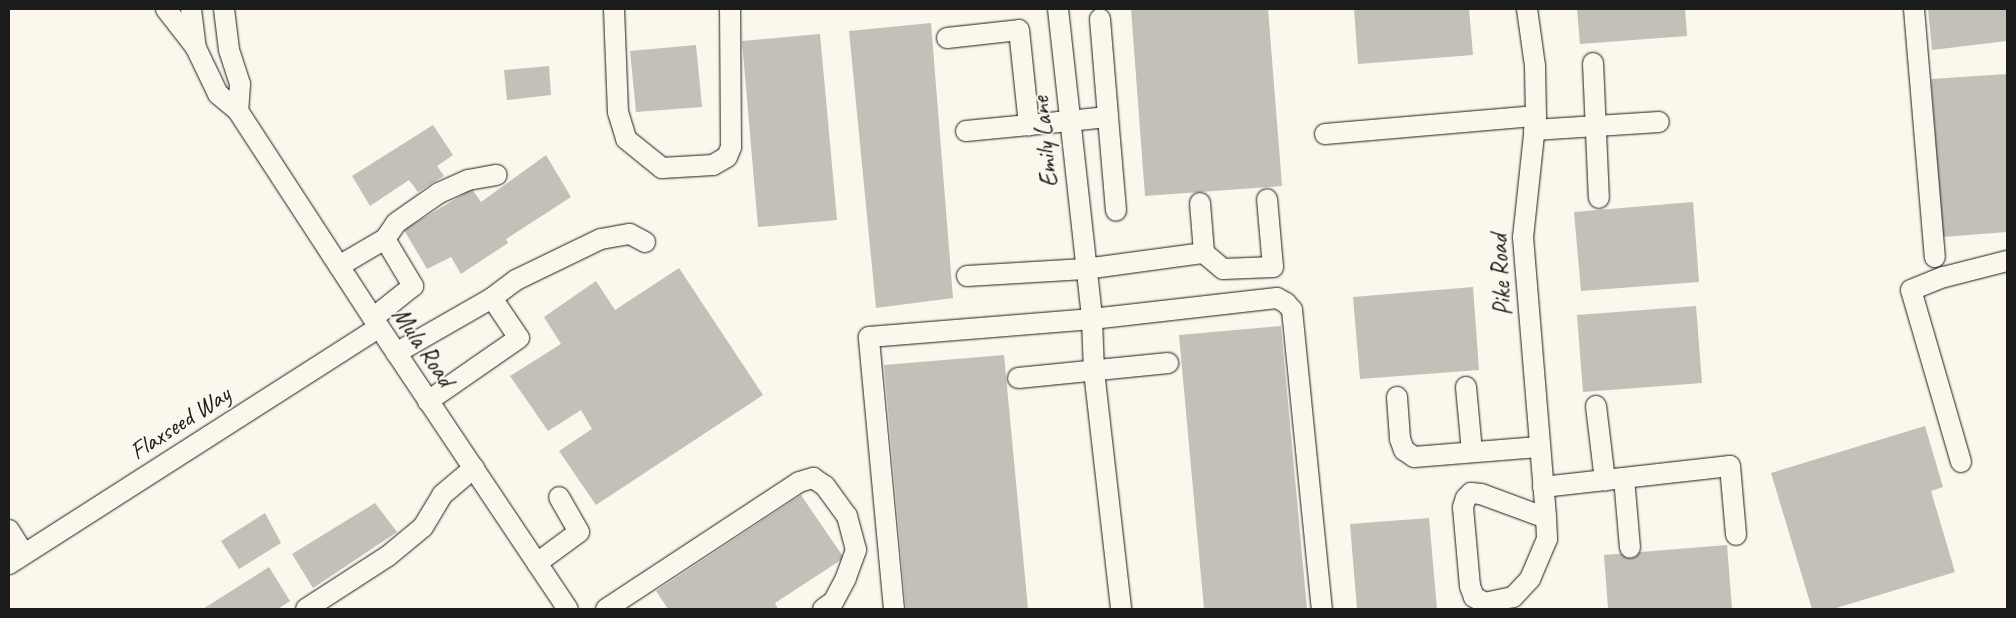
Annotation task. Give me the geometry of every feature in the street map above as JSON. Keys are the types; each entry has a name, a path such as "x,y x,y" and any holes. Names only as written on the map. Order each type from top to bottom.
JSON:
{"street":[{"path":"166,9 196,48"},
{"name":"Mula Road","path":"191,9 196,48 218,94 238,111 376,323 568,609"},
{"path":"224,9 230,50 240,84 238,111"},
{"path":"614,9 618,112 626,139 662,168 713,165 726,157 731,147 730,9"},
{"name":"Emily Lane","path":"1058,9 1068,122 1092,320 1094,371 1121,609"},
{"name":"Pike Road","path":"1527,9 1535,66 1535,123 1522,237 1546,518 1547,539 1530,579 1513,597 1499,602 1485,603 1474,597 1470,586 1463,507 1466,498 1471,493 1481,494 1546,518"},
{"path":"1914,9 1935,257"},
{"path":"1100,19 1116,211"},
{"path":"947,38 1019,30 1029,125"},
{"path":"1593,63 1594,127 1599,198"},
{"path":"966,131 1108,117"},
{"path":"1325,134 1535,123 1594,127 1659,122"},
{"path":"339,266 385,239 396,223 439,193 468,180 497,175"},
{"path":"1200,203 1204,253 1223,269 1273,267 1267,199"},
{"path":"396,353 492,298 516,280 601,240 630,234 645,242"},
{"name":"Flaxseed Way","path":"16,559 376,323 413,286 385,239"},
{"path":"967,276 1085,269 1204,253"},
{"path":"1961,462 1911,290 1944,277 2007,261"},
{"path":"428,400 519,338 492,298"},
{"path":"894,609 869,337 1092,320 1277,298 1286,303 1292,310 1322,609"},
{"path":"1018,378 1168,363"},
{"path":"1466,387 1472,452"},
{"path":"1396,397 1400,439 1404,450 1414,457 1540,447"},
{"path":"1596,406 1630,548"},
{"path":"1543,486 1730,466 1736,535"},
{"path":"306,609 388,556 423,527 442,496 474,468"},
{"path":"616,607 799,482 813,478 825,486 847,516 856,550 846,578 833,602 823,609"},
{"path":"537,563 579,532 559,497"},
{"path":"9,530 16,559"}],"building":[{"path":"1131,9 1268,9 1282,186 1145,196"},
{"path":"1354,9 1469,9 1473,55 1358,64"},
{"path":"1577,9 1685,9 1687,36 1580,44"},
{"path":"1928,9 2007,9 2007,41 1932,50"},
{"path":"931,23 953,298 876,308 849,31"},
{"path":"820,34 837,220 758,227 742,41"},
{"path":"696,45 702,107 636,112 630,51"},
{"path":"549,66 551,95 507,100 504,70"},
{"path":"2007,74 2007,232 1943,237 1931,79"},
{"path":"433,125 453,155 437,166 444,176 418,192 409,180 370,206 352,176"},
{"path":"546,155 571,197 506,239 508,243 461,274 451,257 427,269 404,230 472,189 481,202"},
{"path":"1693,202 1699,282 1581,291 1574,212"},
{"path":"679,268 763,395 596,505 559,451 592,429 581,410 548,431 510,376 561,344 544,317 596,281 615,310"},
{"path":"1473,287 1479,370 1360,379 1353,297"},
{"path":"1696,306 1702,383 1583,392 1577,315"},
{"path":"1281,326 1307,609 1204,609 1179,335"},
{"path":"1004,355 1028,609 906,609 884,365"},
{"path":"1925,426 1943,487 1931,491 1955,572 1833,609 1812,609 1771,473"},
{"path":"801,495 844,558 775,603 778,609 668,609 656,591"},
{"path":"375,503 397,532 313,588 292,554"},
{"path":"265,513 281,543 239,569 221,541"},
{"path":"1429,518 1437,609 1357,609 1350,524"},
{"path":"1727,545 1732,609 1608,609 1604,555"},
{"path":"269,567 290,601 278,609 203,609"}]}
